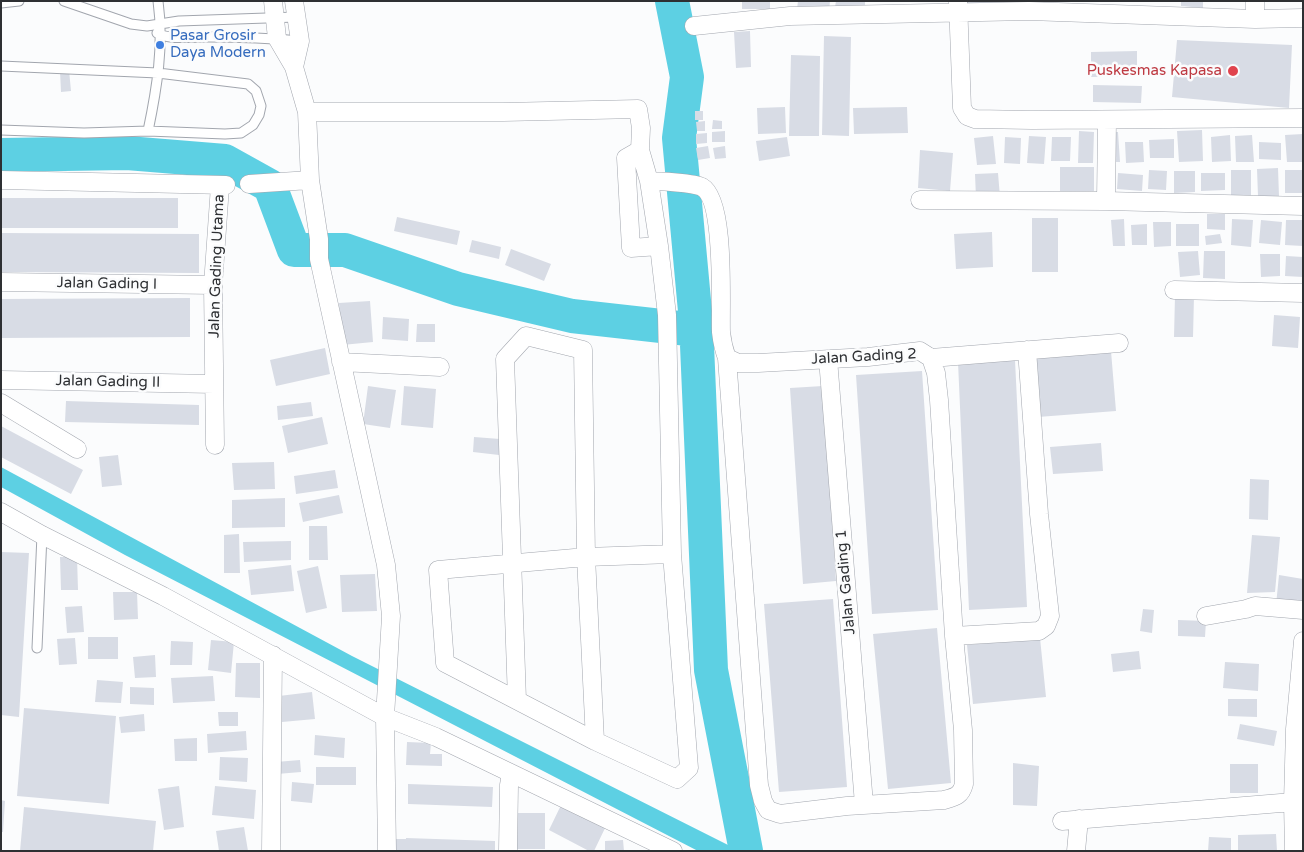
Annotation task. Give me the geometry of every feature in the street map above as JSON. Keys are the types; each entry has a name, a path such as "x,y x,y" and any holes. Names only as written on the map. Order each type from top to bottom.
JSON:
{"street":[{"path":"1255,1 1255,19"},
{"path":"694,26 790,9 877,7 1029,6 1255,19 1303,18"},
{"path":"959,7 960,93 962,108 967,116 975,119 1303,118"},
{"path":"274,9 277,38 294,67 307,112 310,180 319,238 319,259 386,565 391,616 385,717 387,851"},
{"path":"294,67 300,41 295,9"},
{"path":"307,112 493,112 638,109 641,128 640,150 657,181 659,246 667,315 672,554 689,768 677,779 595,741 444,663 438,570 586,557 672,554"},
{"path":"1106,120 1106,201"},
{"path":"640,150 626,158 630,248 659,246"},
{"name":"Jalan Gading Utama","path":"1,180 223,186 213,285 215,445"},
{"path":"249,184 310,180"},
{"path":"657,181 702,187 711,197 715,212 722,285 721,332 727,358 759,786 763,801 768,810 780,814 864,804 944,800 959,796 962,792 964,784 963,730 954,636 939,400 936,373 931,358"},
{"path":"920,200 1106,201 1303,206"},
{"name":"Jalan Gading I","path":"1,282 213,285"},
{"path":"1174,290 1303,293"},
{"path":"516,700 505,359 526,336 583,350 586,557 595,741"},
{"name":"Jalan Gading 2","path":"727,358 738,363 758,363 868,357 920,351 931,358 1119,342"},
{"path":"954,636 1039,631 1046,626 1050,616 1039,514 1027,350"},
{"name":"Jalan Gading 1","path":"828,359 864,804"},
{"path":"341,362 440,367"},
{"name":"Jalan Gading II","path":"1,380 214,384"},
{"path":"1,404 77,449"},
{"path":"1,512 42,535 164,596 385,717 436,738 673,851"},
{"path":"1206,616 1255,606 1303,610"},
{"path":"1294,851 1292,802 1299,728 1303,641"},
{"path":"271,851 273,655"},
{"path":"508,851 509,785 511,774"},
{"path":"1076,851 1070,820 1292,802"}],"lane":[{"path":"1,3 19,1"},
{"path":"64,1 130,24 147,26 274,9 295,9"},
{"path":"148,131 158,73 161,35 158,1"},
{"path":"147,26 161,35 277,38 300,41"},
{"path":"1,66 158,73 248,84 256,91 261,106 259,115 253,124 241,133 148,131 84,133 1,130"},
{"path":"36,648 42,535"}],"water":[{"path":"1,467 352,656 740,851 698,851 125,555 1,487"}],"building":[{"path":"742,1 770,1 770,9 742,9"},
{"path":"798,1 830,1 829,12 797,9"},
{"path":"836,1 865,1 865,9 835,7"},
{"path":"964,1 1023,1 1023,6 964,6"},
{"path":"1181,1 1203,1 1203,8 1181,6"},
{"path":"750,31 751,67 736,68 734,32"},
{"path":"824,36 851,37 849,136 822,135"},
{"name":"Puskesmas Kapasa","path":"1177,40 1292,45 1289,108 1172,97"},
{"path":"1137,51 1137,76 1091,77 1091,52"},
{"path":"791,55 820,56 819,136 789,136"},
{"path":"69,70 71,91 61,92 60,71"},
{"path":"1093,85 1142,86 1141,103 1093,102"},
{"path":"785,107 786,133 758,134 757,108"},
{"path":"907,107 908,133 854,134 853,108"},
{"path":"695,111 703,111 703,120 695,120"},
{"path":"713,120 722,121 722,129 712,129"},
{"path":"705,121 705,131 697,131 696,122"},
{"path":"1202,130 1203,161 1179,162 1177,131"},
{"path":"725,131 725,142 712,142 712,132"},
{"path":"1079,131 1094,132 1093,163 1078,163"},
{"path":"1108,132 1118,132 1120,162 1110,162"},
{"path":"707,133 707,143 696,144 696,134"},
{"path":"1303,134 1303,162 1287,162 1285,135"},
{"path":"1230,135 1231,161 1212,162 1211,137"},
{"path":"1252,135 1254,162 1236,162 1235,136"},
{"path":"993,136 996,164 977,165 974,138"},
{"path":"1029,136 1046,137 1044,164 1027,163"},
{"path":"787,137 790,156 759,161 756,141"},
{"path":"1005,137 1021,138 1020,164 1004,163"},
{"path":"1052,137 1071,137 1070,161 1051,161"},
{"path":"1174,139 1174,158 1150,158 1149,140"},
{"path":"1125,142 1143,142 1144,162 1126,163"},
{"path":"1259,142 1281,143 1281,160 1259,159"},
{"path":"708,146 710,158 698,160 696,148"},
{"path":"725,146 726,158 715,159 713,148"},
{"path":"920,150 953,153 950,191 918,188"},
{"path":"1060,167 1094,167 1094,191 1060,191"},
{"path":"1278,168 1279,196 1258,196 1257,169"},
{"path":"1149,170 1167,171 1166,190 1148,189"},
{"path":"1231,170 1251,170 1251,196 1231,196"},
{"path":"1285,170 1303,170 1303,193 1285,193"},
{"path":"1174,171 1195,171 1195,192 1174,193"},
{"path":"998,173 1000,197 976,198 975,174"},
{"path":"1118,173 1143,175 1142,191 1117,189"},
{"path":"1201,173 1225,173 1225,190 1201,191"},
{"path":"1,198 178,198 178,228 1,228"},
{"path":"1207,214 1225,214 1225,230 1207,229"},
{"path":"397,217 460,231 457,245 394,231"},
{"path":"1032,218 1058,218 1058,272 1032,272"},
{"path":"1124,219 1125,246 1113,246 1111,220"},
{"path":"1232,219 1253,220 1251,247 1231,245"},
{"path":"1261,220 1282,222 1280,245 1259,243"},
{"path":"1286,220 1303,220 1303,246 1285,245"},
{"path":"1153,222 1171,222 1171,246 1154,247"},
{"path":"1147,224 1147,245 1132,245 1131,225"},
{"path":"1176,224 1199,224 1199,246 1176,246"},
{"path":"992,232 993,267 956,269 954,234"},
{"path":"1,233 199,234 199,273 1,272"},
{"path":"1220,234 1222,243 1206,245 1205,236"},
{"path":"472,240 501,247 499,259 469,252"},
{"path":"511,249 551,264 544,281 505,265"},
{"path":"1198,251 1200,275 1180,277 1178,252"},
{"path":"1204,251 1225,251 1225,279 1203,278"},
{"path":"1260,254 1280,254 1280,276 1261,277"},
{"path":"1286,256 1303,257 1303,277 1285,276"},
{"path":"1175,296 1194,296 1193,337 1174,337"},
{"path":"190,298 190,337 1,338 1,299"},
{"path":"370,301 373,342 342,345 339,303"},
{"path":"1274,315 1300,317 1298,348 1272,346"},
{"path":"383,317 409,319 408,341 382,339"},
{"path":"417,324 435,324 435,342 416,342"},
{"path":"325,348 330,374 276,386 270,360"},
{"path":"1111,351 1116,411 1038,417 1032,358"},
{"path":"1015,360 1027,607 969,610 958,362"},
{"path":"922,371 938,610 872,614 856,375"},
{"path":"368,386 396,390 390,428 363,424"},
{"path":"404,386 436,389 433,428 401,425"},
{"path":"823,386 836,581 803,584 790,388"},
{"path":"66,401 199,405 199,425 65,422"},
{"path":"311,402 313,416 278,420 277,406"},
{"path":"322,417 328,444 288,453 282,426"},
{"path":"1,426 83,470 71,494 1,457"},
{"path":"474,437 500,439 499,455 473,452"},
{"path":"1101,443 1103,471 1053,474 1050,447"},
{"path":"118,455 122,485 102,487 99,457"},
{"path":"274,462 275,489 234,490 232,463"},
{"path":"335,470 338,488 296,494 294,476"},
{"path":"1250,479 1269,480 1268,520 1249,519"},
{"path":"339,495 343,513 303,522 299,503"},
{"path":"285,498 285,527 232,528 232,500"},
{"path":"309,526 327,526 328,560 309,560"},
{"path":"239,534 240,573 224,573 224,535"},
{"path":"1252,535 1280,537 1275,592 1247,593"},
{"path":"291,541 291,560 244,562 243,542"},
{"path":"1,552 29,553 19,717 1,715"},
{"path":"60,557 77,557 78,590 61,590"},
{"path":"291,565 294,591 251,595 248,570"},
{"path":"318,566 327,608 306,613 297,571"},
{"path":"375,574 377,611 342,612 340,575"},
{"path":"1279,575 1303,579 1303,609 1276,605"},
{"path":"113,592 137,592 138,619 114,620"},
{"path":"833,599 847,787 779,792 764,604"},
{"path":"82,606 84,632 67,633 65,607"},
{"path":"1143,609 1154,610 1152,633 1140,631"},
{"path":"1178,620 1206,621 1205,637 1178,636"},
{"path":"937,628 951,783 888,789 873,634"},
{"path":"88,637 118,637 118,659 88,659"},
{"path":"75,638 77,664 59,665 57,639"},
{"path":"1040,638 1046,697 973,704 967,645"},
{"path":"211,640 234,642 231,673 208,670"},
{"path":"171,641 193,642 192,665 170,665"},
{"path":"1139,651 1141,669 1113,672 1111,654"},
{"path":"155,655 156,677 135,678 133,657"},
{"path":"1225,662 1259,664 1258,691 1223,688"},
{"path":"236,663 260,663 260,698 235,697"},
{"path":"213,676 215,701 173,703 171,678"},
{"path":"97,680 123,682 121,703 95,702"},
{"path":"130,687 154,688 154,705 130,704"},
{"path":"312,692 315,719 282,722 279,696"},
{"path":"1228,699 1257,699 1257,717 1228,716"},
{"path":"24,708 116,716 109,804 17,796"},
{"path":"218,712 238,712 238,726 219,726"},
{"path":"144,714 145,731 121,733 119,717"},
{"path":"1240,724 1277,731 1274,746 1237,739"},
{"path":"246,731 247,750 208,753 207,734"},
{"path":"315,735 345,738 344,758 314,755"},
{"path":"197,738 197,761 175,761 174,739"},
{"path":"407,742 431,743 430,754 442,754 442,766 406,765"},
{"path":"220,757 248,758 247,782 219,780"},
{"path":"300,760 301,772 277,774 276,762"},
{"path":"1013,763 1039,766 1037,806 1013,805"},
{"path":"1230,764 1258,764 1258,793 1230,793"},
{"path":"316,767 356,767 356,785 316,785"},
{"path":"292,782 314,784 312,803 291,801"},
{"path":"408,784 493,787 492,807 408,804"},
{"path":"179,786 184,827 164,830 158,789"},
{"path":"215,786 256,790 254,819 212,815"},
{"path":"1,800 5,801 3,832 1,832"},
{"path":"563,801 607,824 594,851 589,851 549,830"},
{"path":"24,807 156,821 153,851 20,851"},
{"path":"512,813 545,813 545,849 512,849"},
{"path":"244,827 248,851 219,851 216,831"},
{"path":"1276,834 1277,851 1238,851 1238,835"},
{"path":"1209,837 1231,838 1231,851 1208,851"},
{"path":"393,839 495,841 495,851 392,851"},
{"path":"623,840 624,851 605,851 605,841"}],"waterway":[{"path":"672,1 687,77 679,138 696,322 711,670 746,851"},
{"path":"1,155 127,153 225,161 270,186 294,250 345,250 458,289 572,316 697,330"}],"place":[{"name":"Pasar Grosir Daya Modern","path":"160,45"},
{"name":"Puskesmas Kapasa","path":"1233,71"}]}
